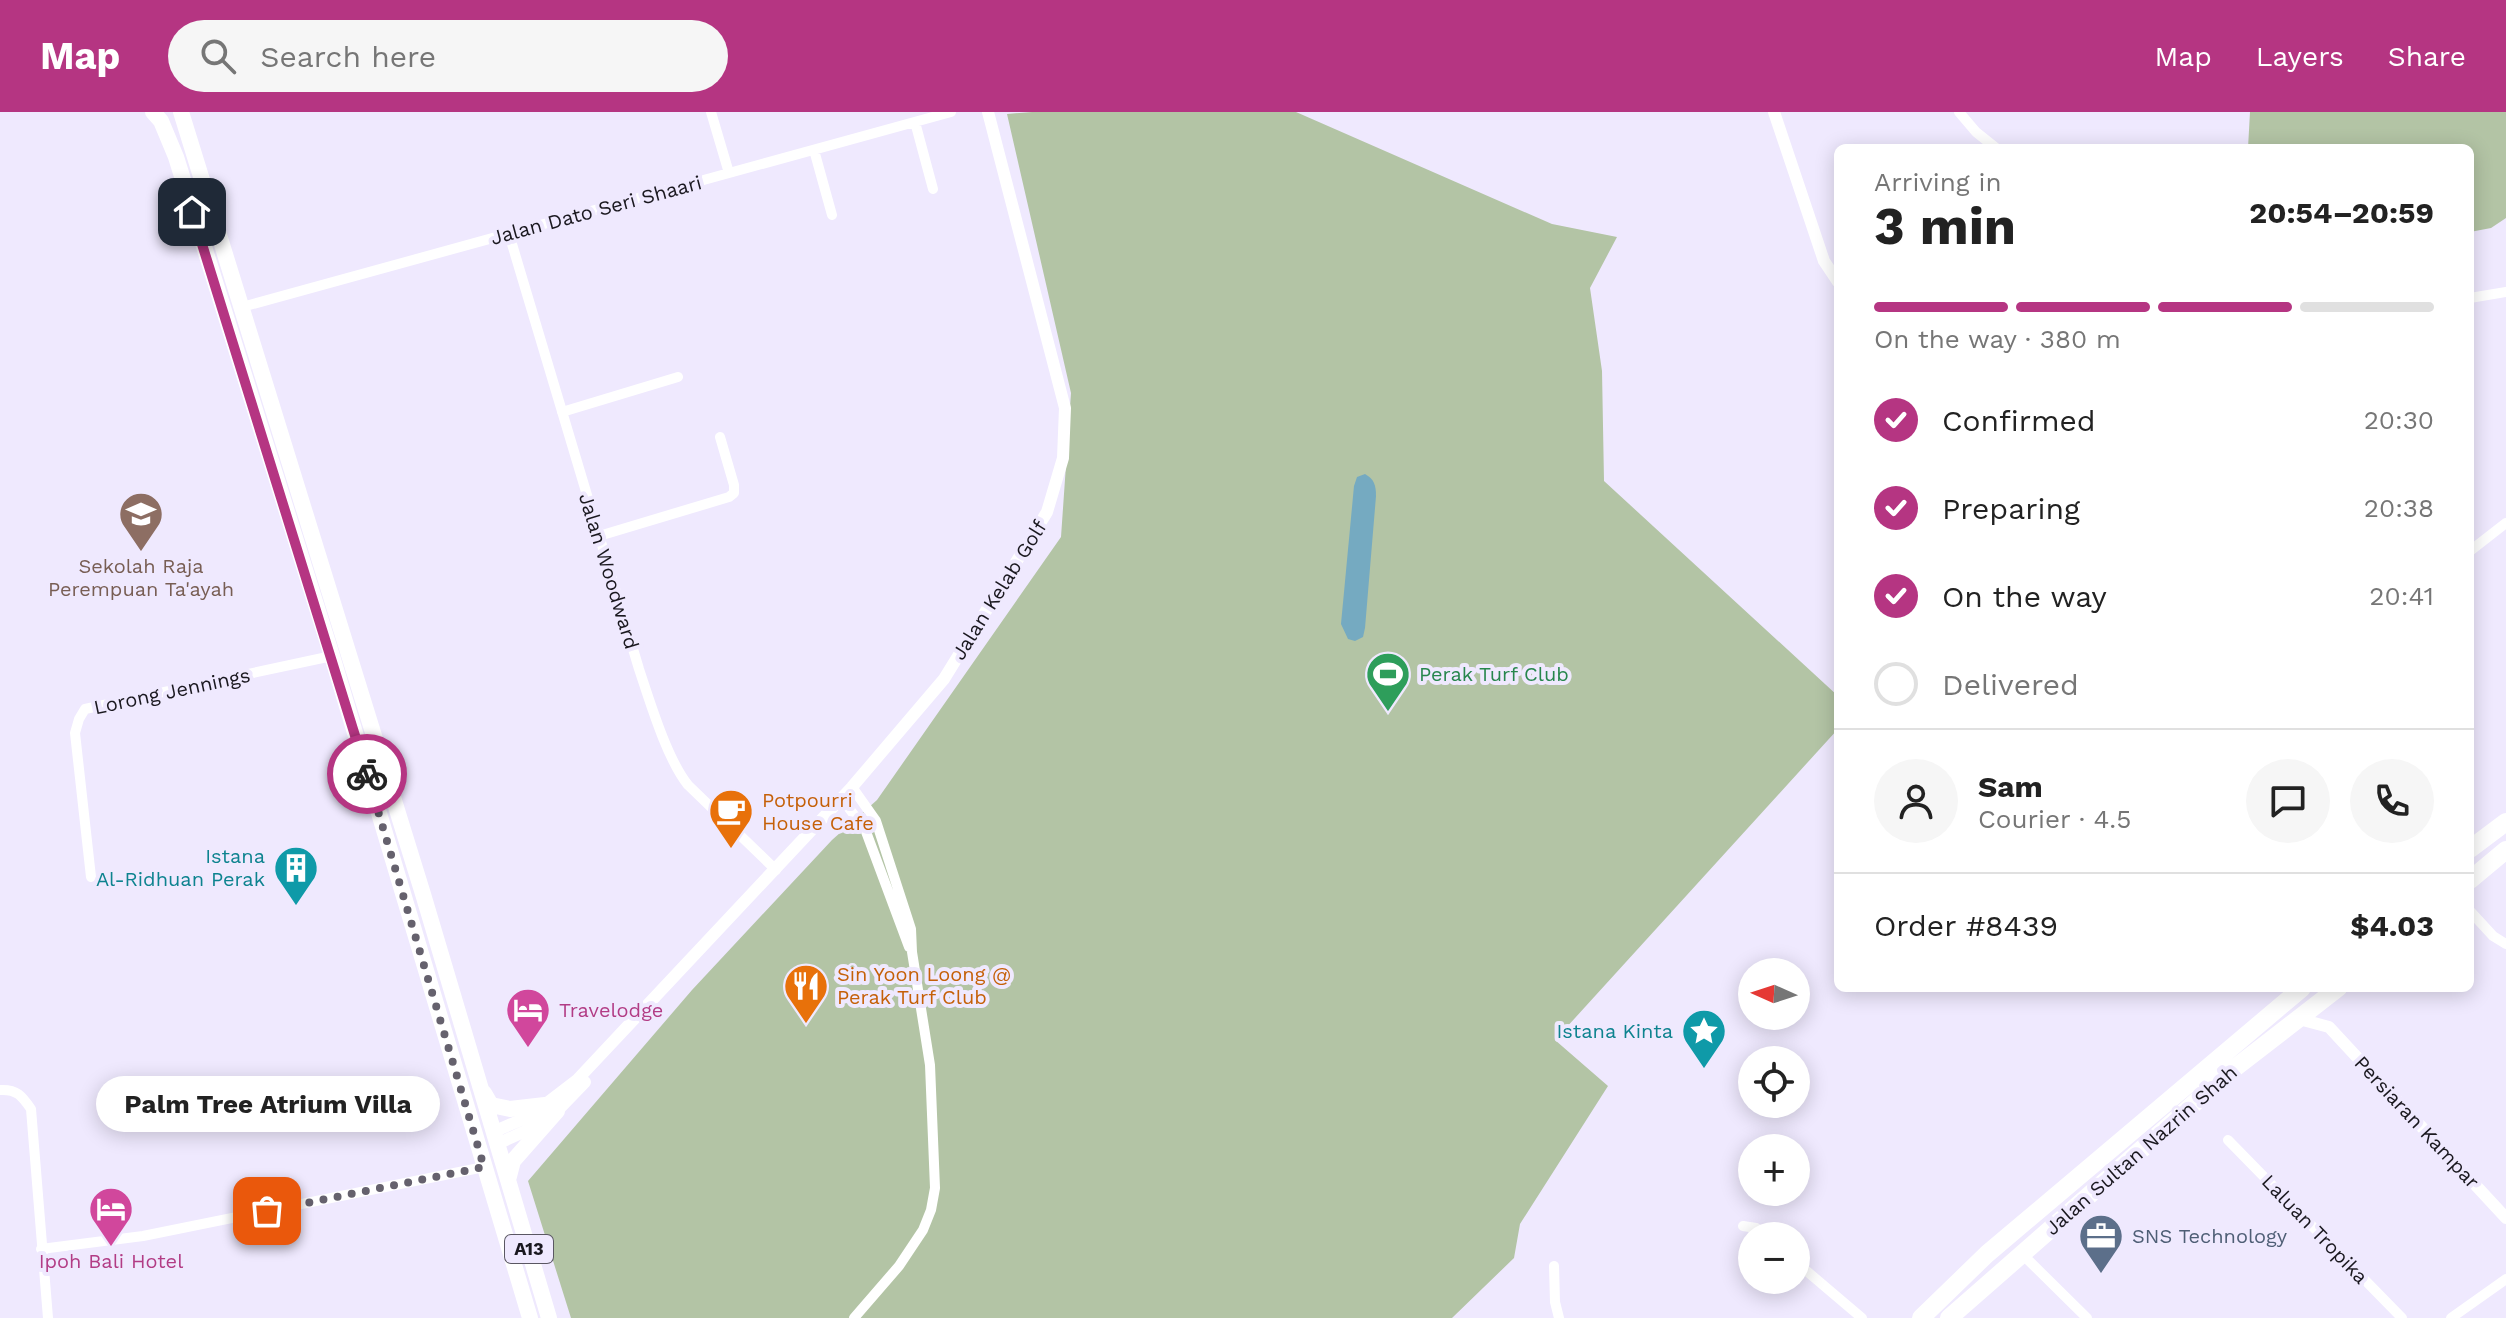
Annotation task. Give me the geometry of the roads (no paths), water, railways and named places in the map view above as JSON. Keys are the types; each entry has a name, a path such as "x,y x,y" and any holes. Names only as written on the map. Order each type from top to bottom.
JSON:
{"highway":[{"path":"2474,846 2504,823"},
{"path":"2474,877 2506,850"},
{"name":"Jalan Sultan Nazrin Shah","path":"1958,1315 2021,1253 2231,1071 2334,992"},
{"name":"Jalan Sultan Nazrin Shah","path":"1921,1318 1987,1254 2285,995"}],"main road":[{"name":"A13","path":"153,112 161,121 176,157 332,656 530,1318"},
{"name":"A13","path":"181,112 549,1318"},
{"path":"457,1076 467,1085 479,1129 493,1138 487,1144 505,1208 504,1234"},
{"path":"480,1085 491,1105 510,1109 551,1108"},
{"path":"508,1181 513,1161 551,1108"}],"street":[{"path":"711,112 729,173"},
{"name":"Jalan Dato Seri Shaari","path":"242,307 951,112"},
{"name":"Jalan Kelab Golf","path":"551,1108 773,877 944,679 1047,512 1063,458 1065,408 988,112"},
{"path":"1774,112 1824,261 1834,276"},
{"path":"1959,112 1991,144"},
{"path":"915,122 933,189"},
{"path":"814,150 832,215"},
{"name":"Jalan Woodward","path":"509,234 639,669 680,776 776,870"},
{"path":"2474,297 2506,292"},
{"path":"562,412 678,377"},
{"path":"599,536 734,493 720,437"},
{"path":"2474,548 2506,523"},
{"name":"Lorong Jennings","path":"91,877 75,733 85,709 332,656"},
{"path":"852,787 876,821 911,929 930,1065 935,1188 923,1230 899,1266 854,1318"},
{"path":"841,798 865,829 912,952"},
{"name":"Jalan Kelab Golf","path":"551,1108 769,873 776,870"},
{"path":"2474,915 2493,936 2506,944"},
{"path":"2299,1019 2329,1027 2325,1011 2334,992"},
{"name":"Persiaran Kampar","path":"2329,1027 2504,1212"},
{"path":"0,1090 8,1089 21,1094 31,1109 48,1318"},
{"path":"493,1138 530,1116 551,1108"},
{"name":"Laluan Tropika","path":"2228,1140 2402,1318"},
{"path":"41,1249 143,1236 484,1167"},
{"path":"2021,1253 2087,1318"},
{"path":"1554,1266 1555,1302 1559,1318"},
{"path":"1810,1274 1862,1318"},
{"path":"2451,1318 2506,1279"}],"water":[{"path":"1365,474 1374,483 1376,496 1365,628 1363,637 1355,641 1348,639 1341,624 1354,486 1357,477"}],"place":[{"name":"Sekolah Raja Perempuan Ta'ayah","path":"141,553"},
{"name":"Perak Turf Club","path":"1388,713"},
{"name":"Potpourri House Cafe","path":"731,850"},
{"name":"Istana Al-Ridhuan Perak","path":"296,907"},
{"name":"Sin Yoon Loong @ Perak Turf Club","path":"806,1025"},
{"name":"Travelodge","path":"528,1049"},
{"name":"Istana Kinta","path":"1704,1070"},
{"name":"Palm Tree Atrium Villa","path":"267,1211"},
{"name":"Ipoh Bali Hotel","path":"111,1248"},
{"name":"SNS Technology","path":"2101,1275"}]}
